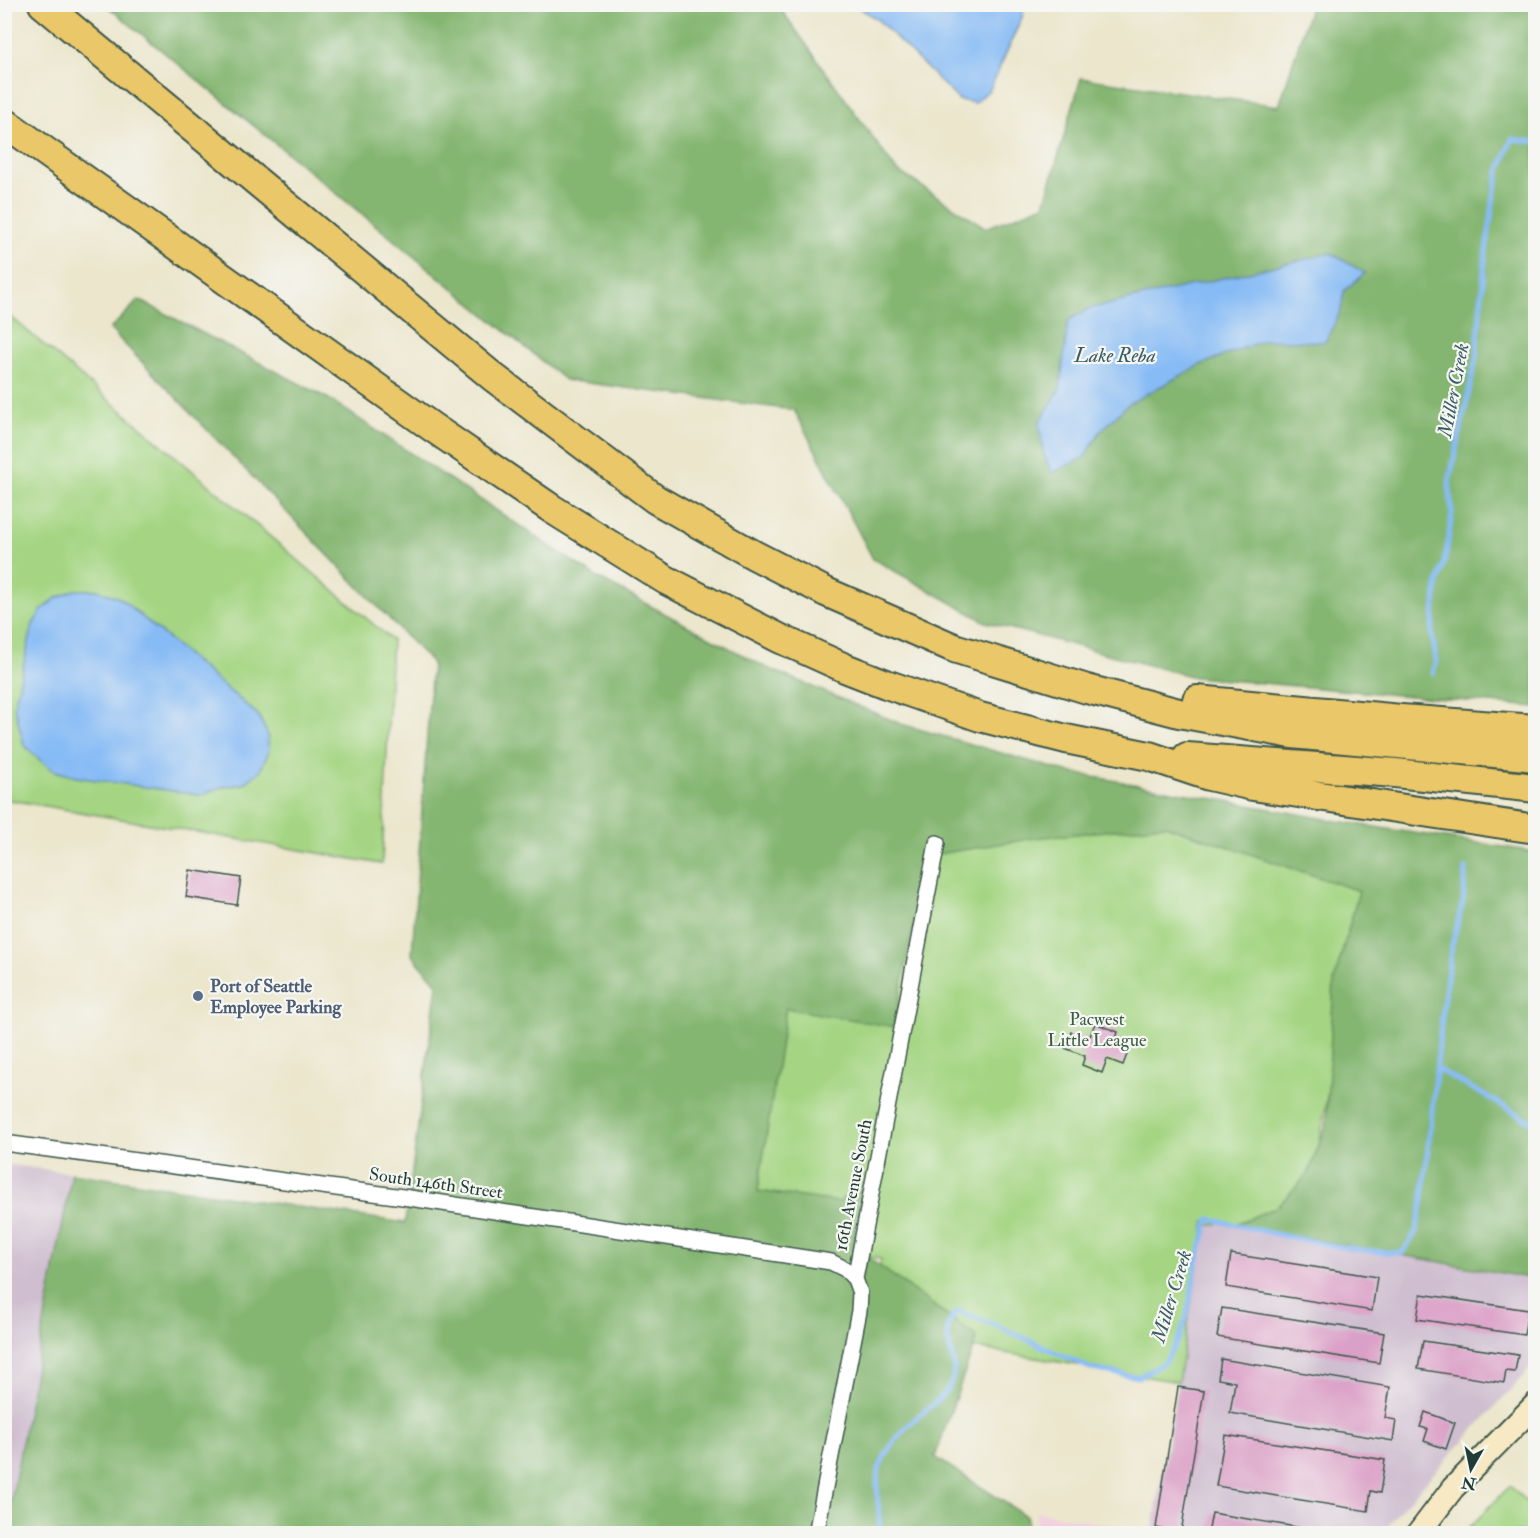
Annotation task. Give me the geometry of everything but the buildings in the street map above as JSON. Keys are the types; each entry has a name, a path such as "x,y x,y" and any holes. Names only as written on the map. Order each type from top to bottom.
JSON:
{"highway":[{"path":"43,4 484,370 655,499 754,555 826,592 954,648 1087,689 1179,713 1293,734 1536,757"},
{"path":"4,122 432,427 552,509 666,580 782,639 845,668 980,717 1066,739 1149,756 1209,776 1253,786 1536,829"},
{"path":"1087,689 1401,719 1536,729"},
{"path":"1149,756 1211,758 1536,788"}],"main road":[{"path":"1418,1533 1453,1488 1536,1404"}],"street":[{"name":"16th Avenue South","path":"816,1533 859,1311 860,1293 855,1279 937,843"},
{"name":"South 146th Street","path":"4,1143 403,1197 831,1262 845,1269 855,1279"}],"shaded area":[{"path":"5,1164 72,1173 5,1534"},
{"path":"1205,1220 1535,1280 1535,1363 1400,1510 1382,1533 1152,1533"},
{"path":"1037,1512 1154,1533 1034,1534"}],"green space":[{"path":"106,5 778,5 896,170 986,228 1044,205 1081,78 1279,106 1311,5 1535,5 1535,707 1194,677 986,622 873,559 794,410 565,380"},
{"path":"139,300 329,399 598,578 765,667 901,724 1067,772 1337,821 1535,852 1535,1279 1233,1225 1277,1207 1308,1174 1326,1126 1334,981 1359,891 1165,825 1035,838 926,856 894,1027 786,1008 758,1191 839,1202 854,1190 864,1192 852,1246 977,1337 935,1457 1027,1517 1027,1533 5,1534 72,1173 405,1223 437,984 412,955 432,663 110,329"},
{"path":"4,311 392,640 382,864 5,799","holes":["97,590 120,599 258,715 244,784 222,787 201,795"]},
{"name":"Pacwest Little League","path":"917,778 1367,853 1304,1237 1220,1223 1207,1226 1205,1222 1178,1382 869,1330 881,1259 741,1235 781,996"},
{"path":"1510,1486 1535,1510 1535,1533 1464,1533"}],"water":[{"path":"855,5 1024,5 1023,15 990,89 975,103 959,100 878,20"},
{"name":"Lake Reba","path":"1331,253 1365,273 1344,291 1341,311 1325,342 1265,340 1200,365 1128,404 1100,432 1084,458 1052,473 1043,452 1039,423 1060,389 1068,321 1088,309"},
{"path":"74,590 97,590 120,598 258,715 267,733 269,751 260,771 244,784 222,787 201,795 76,777 55,771 24,745 14,706 33,624 42,610 55,599"}],"waterway":[{"name":"Miller Creek","path":"1433,673 1436,660 1432,632 1437,587 1446,554 1452,514 1449,482 1476,359 1485,259 1494,196 1499,172 1512,139 1536,142"},
{"name":"Miller Creek","path":"880,1534 877,1486 880,1466 887,1451 897,1438 947,1390 954,1367 947,1336 948,1328 950,1320 957,1311 1000,1327 1092,1369 1138,1377 1165,1362 1179,1338 1187,1315 1197,1261 1209,1219 1329,1245 1402,1253 1416,1232 1422,1205 1444,998 1452,945 1463,902 1466,868"},
{"name":"Miller Creek","path":"1437,1069 1536,1124"}],"place":[{"name":"Port of Seattle Employee Parking","path":"198,996"}]}
